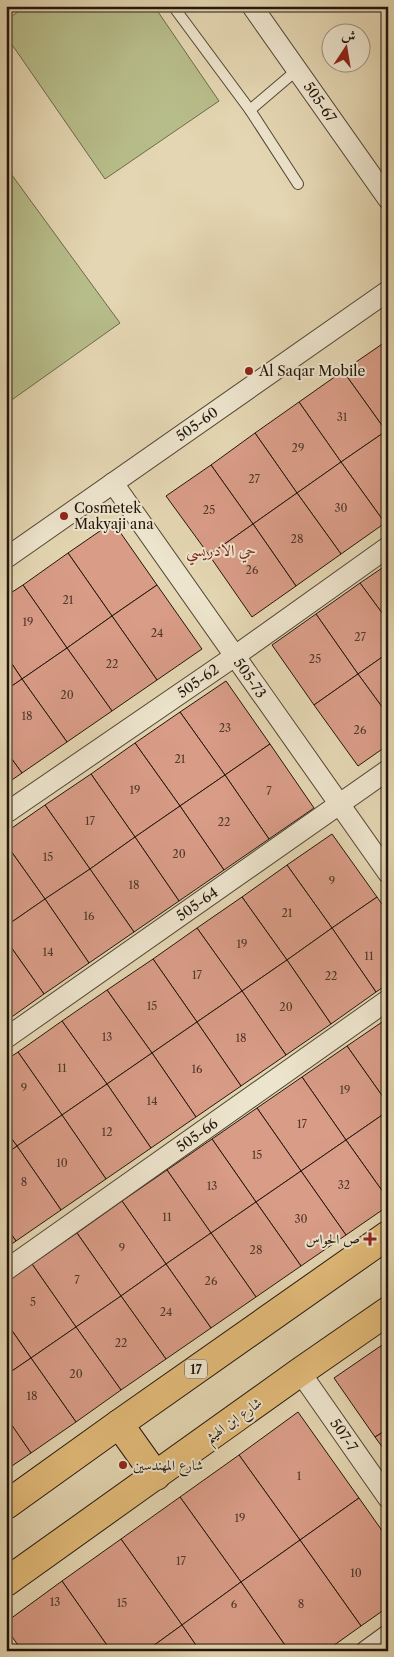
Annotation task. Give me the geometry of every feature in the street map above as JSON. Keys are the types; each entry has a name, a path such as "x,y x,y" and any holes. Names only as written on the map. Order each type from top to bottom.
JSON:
{"main road":[{"name":"17","path":"6,1505 388,1235"},
{"name":"شارع ابن الهيثم","path":"6,1582 388,1311"},
{"path":"119,1424 156,1476"}],"street":[{"name":"505-67","path":"252,6 388,199"},
{"name":"505-60","path":"6,558 388,291"},
{"name":"505-73","path":"113,483 388,873"},
{"name":"505-62","path":"6,813 235,656 388,547"},
{"name":"505-64","path":"6,1038 388,770"},
{"name":"505-66","path":"6,1270 388,1000"},
{"name":"507-7","path":"300,1372 388,1498"},
{"path":"366,1651 388,1635"}],"lane":[{"path":"173,6 250,110 298,184"},
{"path":"250,110 297,70"}],"green space":[{"path":"27,6 154,6 219,101 105,179 6,36 6,20"},
{"path":"6,167 120,323 6,404"}],"building":[{"path":"388,340 388,429 386,431 343,371"},
{"path":"343,371 386,431 341,462 299,402"},
{"path":"299,402 341,462 297,493 255,433"},
{"path":"386,431 388,434 388,521 385,523 341,462"},
{"path":"255,433 297,493 253,524 211,465"},
{"path":"341,462 385,523 341,554 297,493"},
{"path":"211,465 253,524 209,555 166,496"},
{"path":"297,493 341,554 296,586 253,524"},
{"path":"113,522 157,585 112,616 68,553"},
{"path":"253,524 296,586 252,617 209,555"},
{"path":"68,553 112,616 67,648 23,585"},
{"path":"388,564 388,621 360,583"},
{"path":"360,583 388,621 388,653 358,674 316,614"},
{"path":"23,585 67,648 22,679 6,655 6,596"},
{"path":"157,585 202,649 157,680 112,616"},
{"path":"316,614 358,674 314,705 272,645"},
{"path":"112,616 157,680 112,711 67,648"},
{"path":"67,648 112,711 67,742 22,679"},
{"path":"388,653 388,715 358,674"},
{"path":"6,655 22,679 6,690"},
{"path":"358,674 388,715 388,745 358,766 314,705"},
{"path":"22,679 67,742 22,773 6,751 6,690"},
{"path":"226,681 270,744 225,775 180,712"},
{"path":"180,712 225,775 180,806 135,743"},
{"path":"135,743 180,806 135,837 91,774"},
{"path":"270,744 314,808 269,839 225,775"},
{"path":"6,751 22,773 6,784"},
{"path":"91,774 135,837 90,869 45,805"},
{"path":"225,775 269,839 224,870 180,806"},
{"path":"45,805 90,869 45,899 6,844 6,832"},
{"path":"180,806 224,870 179,901 135,837"},
{"path":"332,834 377,897 332,928 287,865"},
{"path":"135,837 179,901 134,932 90,869"},
{"path":"6,844 45,899 6,926"},
{"path":"287,865 332,928 287,960 242,897"},
{"path":"90,869 134,932 89,963 45,899"},
{"path":"242,897 287,960 242,991 197,928"},
{"path":"377,897 388,913 388,984 376,992 332,928"},
{"path":"45,899 89,963 44,994 6,940 6,926"},
{"path":"197,928 242,991 197,1022 153,959"},
{"path":"332,928 376,992 331,1024 287,960"},
{"path":"6,940 44,994 6,1021"},
{"path":"153,959 197,1022 152,1053 107,990"},
{"path":"287,960 331,1024 286,1055 242,991"},
{"path":"107,990 152,1053 107,1084 62,1021"},
{"path":"242,991 286,1055 241,1086 197,1022"},
{"path":"388,1018 388,1104 347,1046"},
{"path":"62,1021 107,1084 62,1115 18,1052"},
{"path":"197,1022 241,1086 196,1117 152,1053"},
{"path":"347,1046 388,1104 388,1111 346,1140 302,1077"},
{"path":"18,1052 62,1115 17,1146 6,1131 6,1060"},
{"path":"152,1053 196,1117 151,1148 107,1084"},
{"path":"302,1077 346,1140 301,1171 257,1108"},
{"path":"107,1084 151,1148 106,1179 62,1115"},
{"path":"257,1108 301,1171 256,1202 212,1139"},
{"path":"388,1111 388,1199 346,1140"},
{"path":"62,1115 106,1179 61,1210 17,1146"},
{"path":"6,1131 17,1146 6,1154"},
{"path":"212,1139 256,1202 211,1233 167,1170"},
{"path":"346,1140 388,1199 388,1206 346,1235 301,1171"},
{"path":"17,1146 61,1210 16,1241 6,1227 6,1154"},
{"path":"167,1170 211,1233 166,1264 122,1201"},
{"path":"301,1171 346,1235 301,1266 256,1202"},
{"path":"122,1201 166,1264 121,1296 77,1233"},
{"path":"256,1202 301,1266 256,1297 211,1233"},
{"path":"6,1227 16,1241 6,1248"},
{"path":"77,1233 121,1296 76,1327 32,1264"},
{"path":"211,1233 256,1297 211,1328 166,1264"},
{"path":"32,1264 76,1327 31,1358 6,1322 6,1281"},
{"path":"166,1264 211,1328 166,1359 121,1296"},
{"path":"121,1296 166,1359 121,1390 76,1327"},
{"path":"6,1322 31,1358 6,1375"},
{"path":"76,1327 121,1390 76,1422 31,1358"},
{"path":"388,1341 388,1429 375,1437 334,1378"},
{"path":"31,1358 76,1422 31,1453 6,1418 6,1375"},
{"path":"298,1412 359,1498 300,1540 239,1455"},
{"path":"9,1421 31,1453 6,1470 6,1423"},
{"path":"388,1429 388,1455 375,1437"},
{"path":"239,1455 300,1540 241,1582 180,1497"},
{"path":"180,1497 241,1582 182,1625 121,1539"},
{"path":"359,1498 388,1539 388,1607 361,1626 300,1540"},
{"path":"121,1539 182,1625 146,1651 111,1651 62,1581"},
{"path":"300,1540 361,1626 326,1651 289,1651 241,1582"},
{"path":"62,1581 111,1651 22,1651 6,1628 6,1622"},
{"path":"241,1582 289,1651 200,1651 182,1625"},
{"path":"182,1625 200,1651 146,1651"}],"place":[{"name":"Al Saqar Mobile","path":"249,371"},
{"name":"Cosmetek Makyaji ana","path":"64,516"},
{"name":"ص الحواس","path":"370,1239"},
{"name":"شارع المهندسين","path":"123,1465"}],"district":[{"name":"حي الادريسي","path":"221,550"}]}
